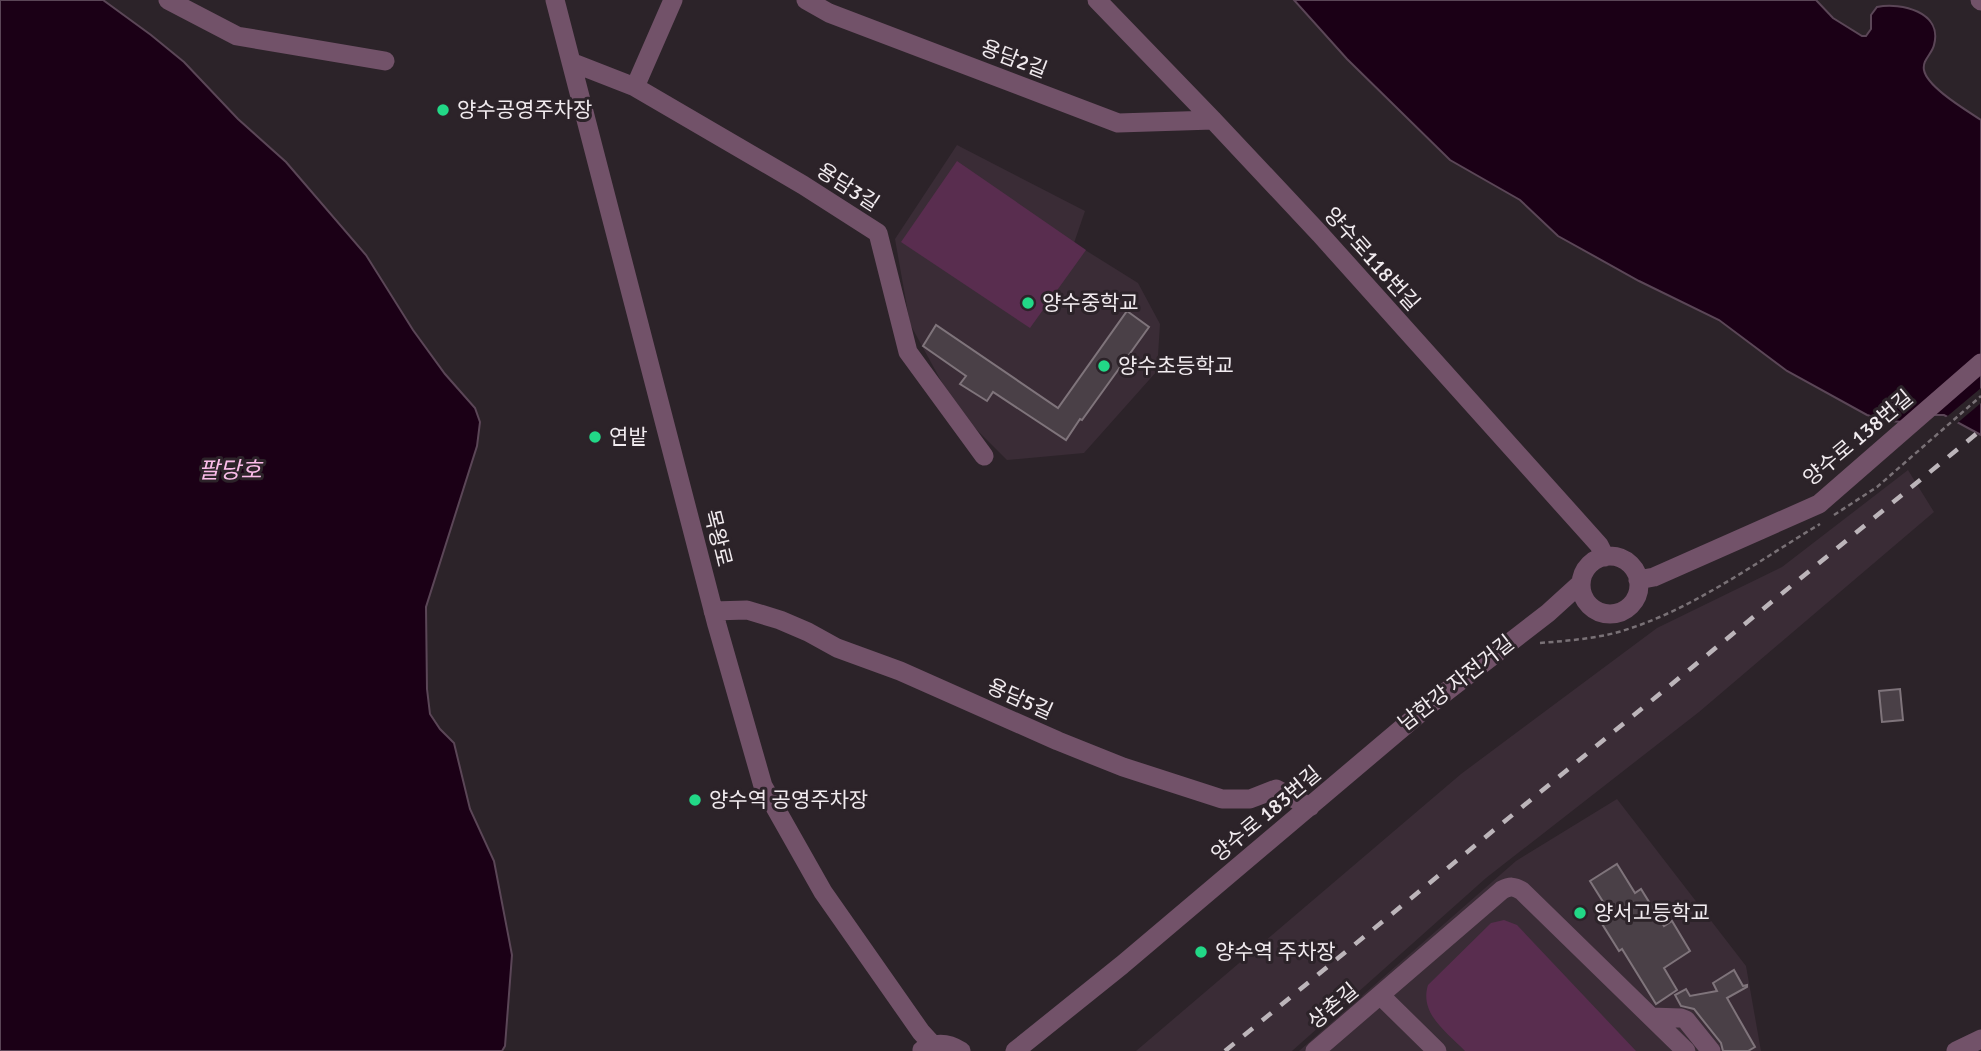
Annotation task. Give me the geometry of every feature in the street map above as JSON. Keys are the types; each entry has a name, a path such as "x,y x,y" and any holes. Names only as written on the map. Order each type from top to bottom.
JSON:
{"street":[{"path":"168,0 237,37 385,61"},
{"name":"목왕로","path":"555,0 713,611 763,786 823,891 921,1032 927,1048 943,1043 961,1051"},
{"path":"635,87 673,0"},
{"name":"용담2길","path":"806,0 830,12 1118,123 1213,120"},
{"name":"양수로118번길","path":"1097,0 1320,234 1599,545 1605,557"},
{"name":"용담3길","path":"571,62 635,87 803,185 878,233 908,352 984,456"},
{"name":"양수로 138번길","path":"1638,580 1654,577 1819,504 1981,363"},
{"path":"1605,557 1619,557 1628,562 1638,580"},
{"name":"양수로 183번길","path":"1015,1051 1132,958 1433,702 1548,613 1581,583 1585,569 1592,562 1605,557"},
{"name":"양수로 183번길","path":"1548,613 1592,607 1605,614 1623,611 1636,597 1638,580"},
{"path":"1581,583 1583,597 1592,607"},
{"name":"용담5길","path":"713,611 747,610 780,620 837,648 900,671 1123,767 1222,799 1250,799 1276,789 1310,807"},
{"name":"상촌길","path":"1315,1051 1508,886 1522,891 1651,1017"},
{"path":"1380,995 1437,1051"},
{"path":"1651,1017 1686,1051"},
{"path":"1651,1017 1686,1020 1711,1051"},
{"path":"1956,1051 1981,1040"}],"path":[{"path":"1832,517 1877,487 1981,396"},
{"name":"남한강 자전거길","path":"1534,643 1573,641 1605,635 1663,616 1710,591 1822,523"}],"shaded area":[{"name":"양수중학교","path":"957,145 1085,211 1074,243 1138,283 1160,324 1157,371 1084,453 1007,460 957,410 910,324 895,239"},
{"path":"957,161 1086,250 1030,328 901,242"},
{"path":"1908,470 1934,512 1699,712 1486,878 1292,1051 1136,1051 1461,774 1657,628 1782,567"},
{"name":"양서고등학교","path":"1617,799 1746,966 1761,1051 1299,1051 1516,861"},
{"path":"1504,920 1517,925 1636,1051 1465,1051 1450,1037 1436,1022 1427,1005 1428,985 1491,923"}],"water":[{"name":"팔당호","path":"0,0 103,0 184,62 238,119 286,162 366,255 413,330 445,374 475,408 480,422 477,446 426,607 427,689 430,714 454,743 470,809 494,861 512,955 505,1046 502,1051 0,1051"},
{"path":"1294,0 1816,0 1833,18 1862,36 1866,36 1871,29 1871,15 1877,7 1908,8 1926,17 1935,34 1933,48 1924,66 1927,77 1948,98 1981,120 1981,435 1944,415 1928,415 1904,422 1867,415 1787,371 1719,320 1639,281 1558,236 1520,200 1450,160 1347,59"}],"pier":[{"path":"1981,388 1981,403 1955,425 1944,419"}],"building":[{"path":"1127,311 1149,327 1066,440 993,392 987,401 960,384 966,376 923,346 936,325 1058,408"},
{"path":"1900,689 1903,720 1882,722 1879,691"},
{"path":"1617,864 1635,893 1641,889 1664,926 1672,921 1690,951 1664,968 1677,990 1656,1004 1622,949 1619,951 1599,919 1610,913 1590,881"},
{"path":"1734,970 1743,986 1747,987 1727,998 1755,1047 1748,1051 1723,1051 1721,1043 1694,1009 1681,1006 1675,995 1686,989 1690,996 1717,991 1713,983"}],"railway":[{"path":"1225,1051 1981,430"}],"place":[{"name":"양수공영주차장","path":"443,110"},
{"name":"양수중학교","path":"1028,303"},
{"name":"양수초등학교","path":"1104,366"},
{"name":"연밭","path":"595,437"},
{"name":"양수역 공영주차장","path":"695,800"},
{"name":"양서고등학교","path":"1580,913"},
{"name":"양수역 주차장","path":"1201,952"}]}
